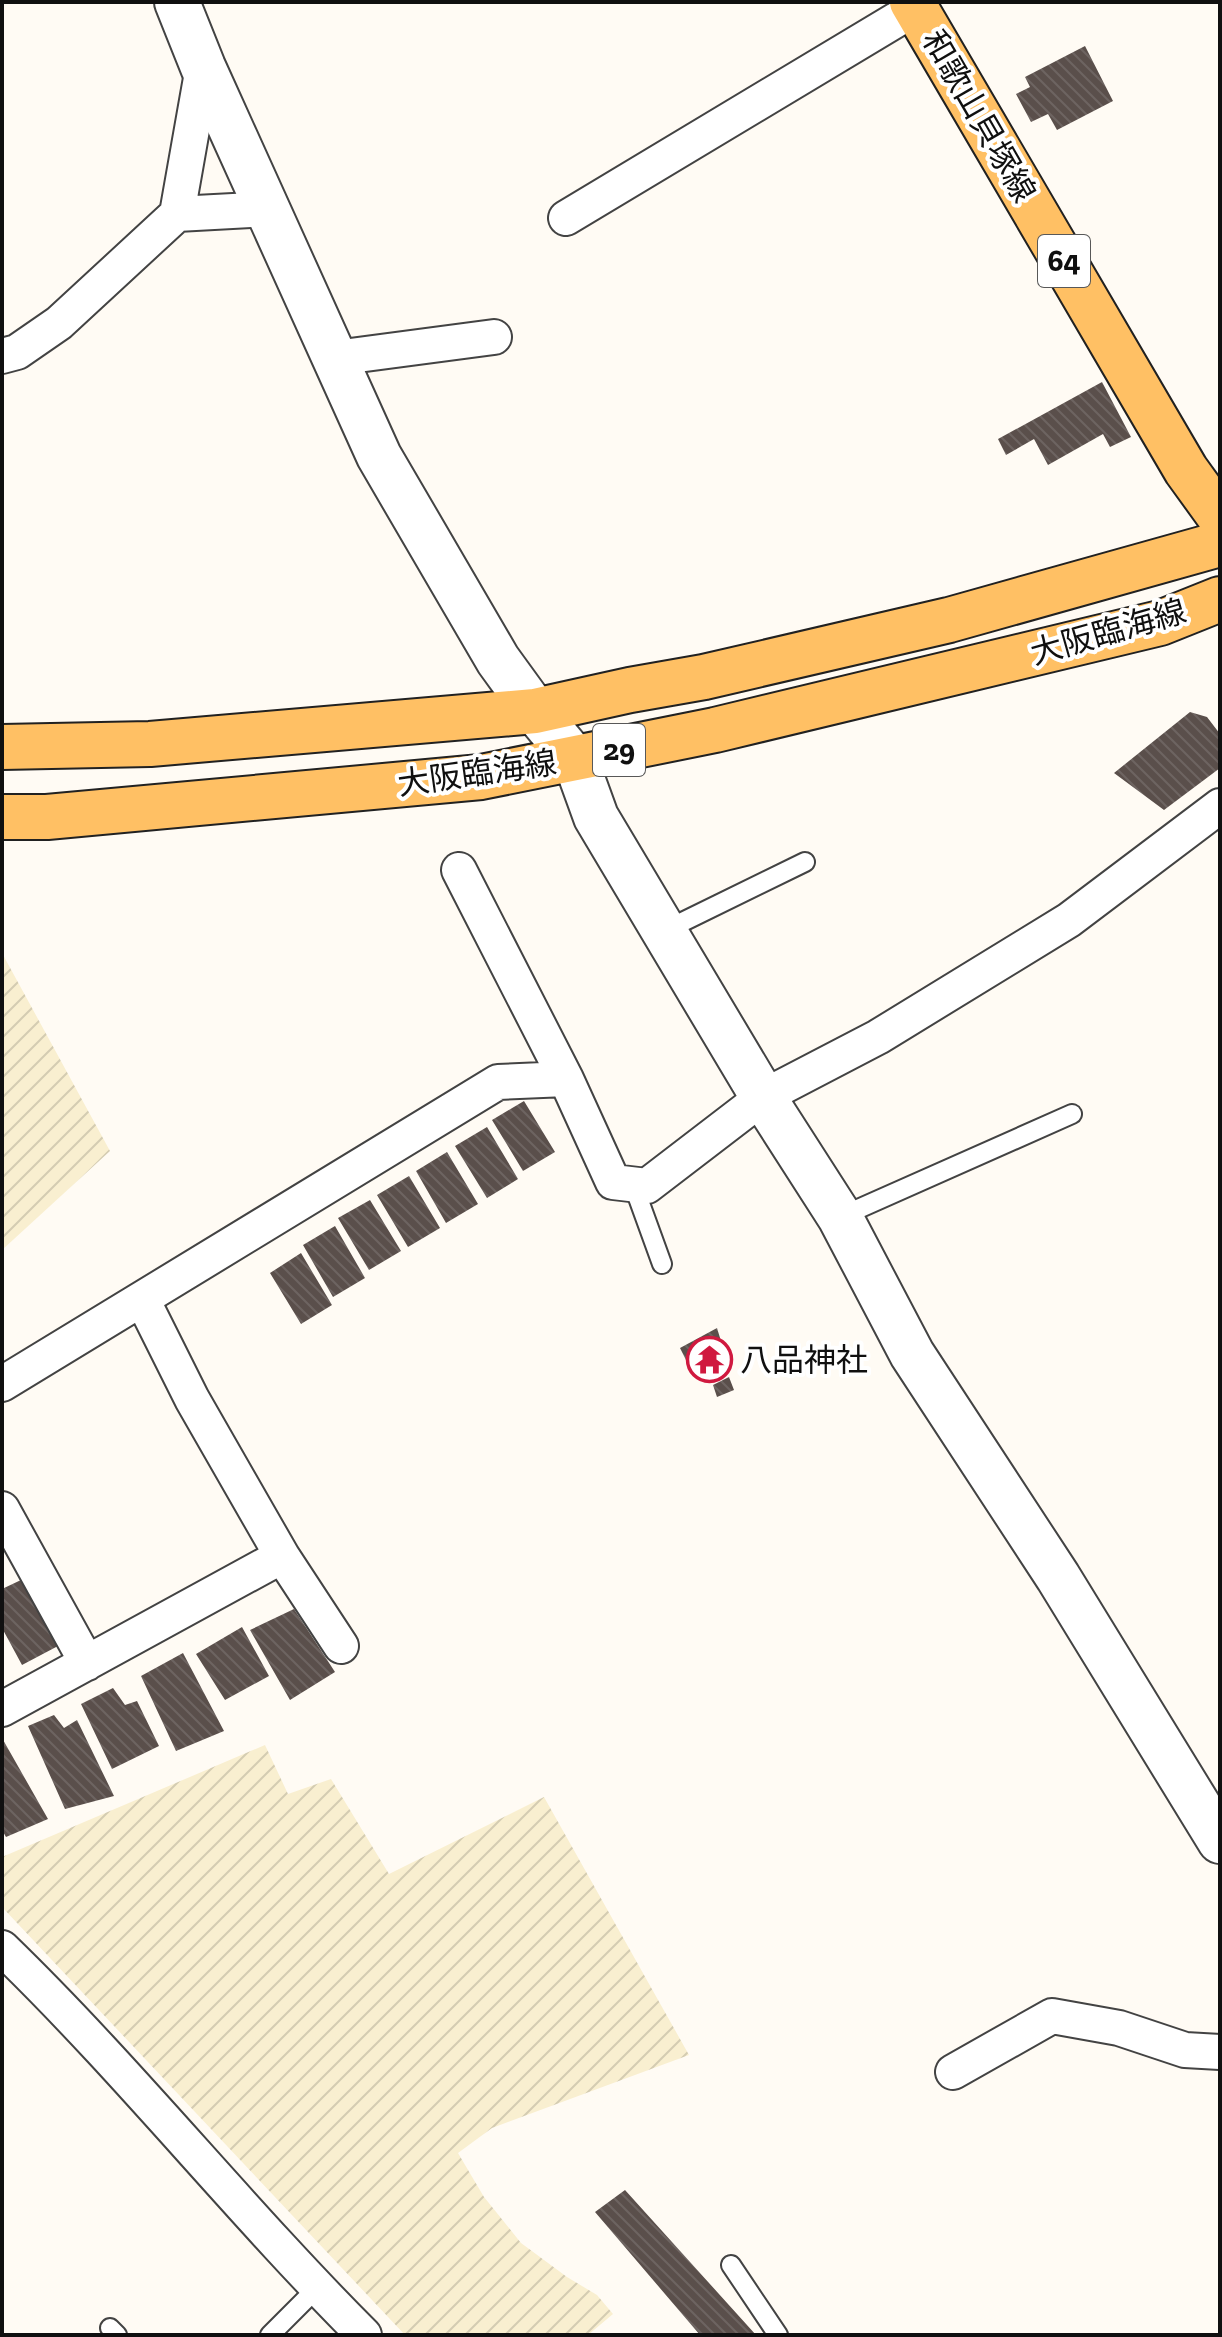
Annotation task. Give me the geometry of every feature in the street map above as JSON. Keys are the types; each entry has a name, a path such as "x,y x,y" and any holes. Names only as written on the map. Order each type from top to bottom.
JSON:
{"main road":[{"name":"和歌山貝塚線","path":"914,5 1186,470 1220,517"},
{"name":"大阪臨海線","path":"2,747 150,744 535,711 704,677 949,620 1220,544"},
{"name":"大阪臨海線","path":"2,817 47,817 466,778 575,759 715,730 1160,623 1220,599"}],"street":[{"path":"177,2 203,67 379,456 498,660 575,759 590,805 763,1097 840,1217 912,1354 1058,1577 1220,1841"},
{"path":"566,218 914,5"},
{"path":"2,356 17,352 59,323 177,214 203,67"},
{"path":"177,214 269,209"},
{"path":"335,358 494,337"},
{"path":"459,870 566,1079 613,1182 647,1186 763,1097 878,1037 1069,920 1220,806"},
{"path":"2,1384 143,1301 256,1228 498,1082 566,1079"},
{"path":"143,1301 192,1399 282,1556 341,1646"},
{"path":"2,1509 87,1663"},
{"path":"2,1709 282,1556"},
{"path":"2,1948 60,2004 317,2288 364,2335"},
{"path":"953,2072 1052,2016 1119,2028 1185,2050 1220,2052"}],"lane":[{"path":"664,931 805,862"},
{"path":"840,1217 1072,1114"},
{"path":"633,1184 662,1264"},
{"path":"731,2265 778,2335"},
{"path":"270,2335 317,2288"}],"shaded area":[{"path":"2,953 110,1151 2,1250"},
{"path":"265,1745 288,1794 331,1779 389,1874 544,1797 689,2055 492,2128 458,2153 484,2197 521,2243 597,2295 613,2314 588,2335 405,2335 2,1907 2,1857"}],"building":[{"path":"1085,46 1113,101 1057,130 1048,114 1031,122 1016,94 1030,87 1025,77"},
{"path":"1102,382 1131,437 1110,447 1103,434 1048,465 1034,439 1006,455 998,439"},
{"path":"1190,712 1207,717 1220,734 1220,768 1164,810 1114,773"},
{"path":"524,1101 555,1152 523,1171 492,1120"},
{"path":"487,1127 518,1179 487,1198 455,1146"},
{"path":"447,1152 478,1204 446,1223 416,1171"},
{"path":"409,1176 440,1228 408,1247 377,1195"},
{"path":"370,1200 401,1251 369,1270 338,1218"},
{"path":"335,1226 365,1278 333,1297 303,1245"},
{"path":"301,1253 332,1305 301,1324 270,1273"},
{"path":"717,1328 724,1351 691,1370 680,1348"},
{"path":"729,1377 734,1390 717,1397 713,1385"},
{"path":"21,1580 58,1646 22,1665 2,1628 2,1589"},
{"path":"294,1609 335,1672 290,1700 250,1630"},
{"path":"242,1627 269,1676 225,1700 196,1654"},
{"path":"183,1653 224,1731 176,1751 141,1676"},
{"path":"113,1688 125,1705 137,1701 159,1746 112,1769 81,1704"},
{"path":"54,1715 64,1728 77,1720 114,1796 65,1809 28,1726"},
{"path":"2,1738 48,1819 6,1837 2,1830"},
{"path":"625,2190 756,2335 700,2335 595,2212"}],"place":[{"name":"八品神社","path":"709,1360"}]}
